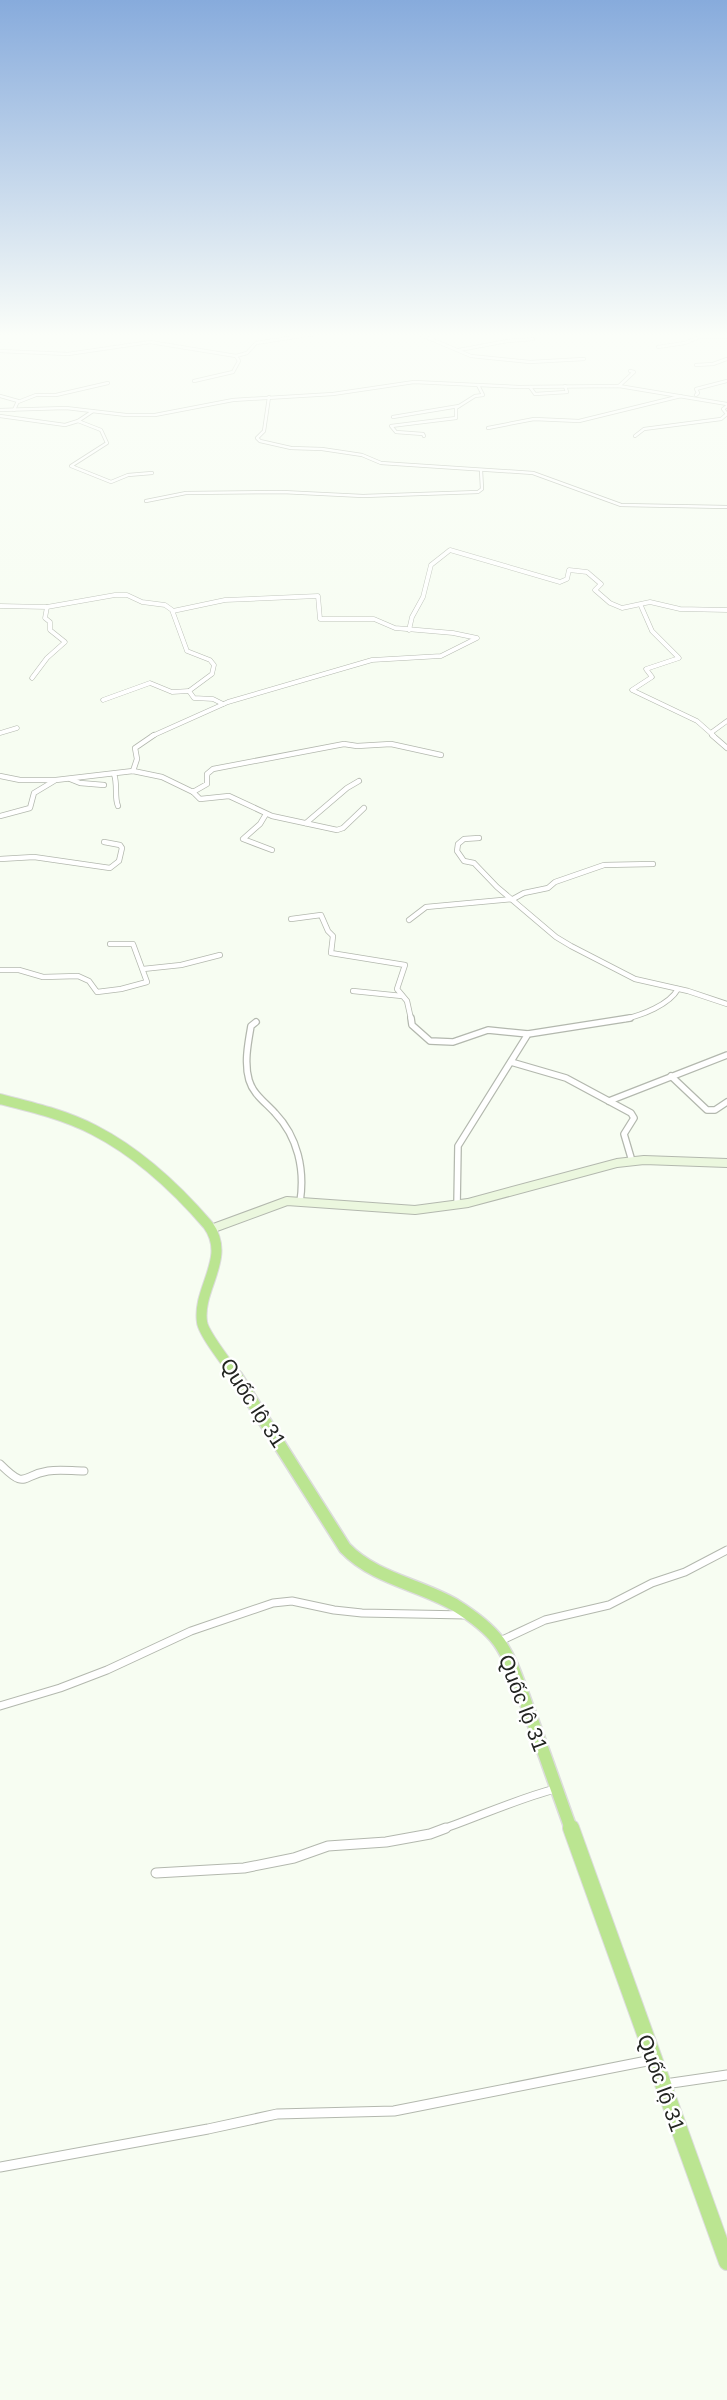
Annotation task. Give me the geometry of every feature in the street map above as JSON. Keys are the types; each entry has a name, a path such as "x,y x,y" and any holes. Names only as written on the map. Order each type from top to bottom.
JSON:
{"highway":[{"path":"0,1100 77,1122 96,1131 150,1169 211,1228"},
{"name":"Quốc lộ 31","path":"211,1228 217,1243 216,1260 200,1318 206,1332 336,1534 353,1558 374,1571 429,1592 468,1615 498,1642 515,1674 652,2060 663,2084 727,2262"}],"street":[{"path":"104,446 71,466 112,482 128,475 152,473"},
{"path":"281,446 290,448 320,448 362,455 381,463 533,473 619,505 727,507"},
{"path":"146,501 186,492 248,494 282,492 325,495 333,493 363,496 431,492 478,492 482,489 481,470"},
{"path":"409,630 412,616 422,597 431,566 450,550 560,582 567,579 569,570 586,571 601,584 595,591 610,603 622,608 642,606 652,602 680,609 727,610"},
{"path":"0,606 47,607 124,594 142,602 165,605 172,611 187,651 210,660 214,666 212,674 189,691 170,691 150,683 103,700"},
{"path":"133,771 137,758 135,748 145,739 223,704 372,660 388,658 422,660 446,656 477,638 453,633 389,627 374,619 320,619 318,596 225,600 172,611"},
{"path":"642,606 652,631 679,658 646,669 652,677 632,690 679,712 712,732 727,748"},
{"path":"32,678 47,658 65,642 50,630 50,622 45,618 48,612 47,607"},
{"path":"189,691 194,698 212,699 223,704"},
{"path":"712,732 727,720"},
{"path":"0,733 17,728"},
{"path":"193,792 207,784 207,774 213,769 281,755 306,753 340,744 391,744 441,755"},
{"path":"0,776 20,780 56,780 93,774 114,774 133,771 162,777 193,792 202,800 232,797 266,814 340,830 364,808"},
{"path":"114,774 117,783 116,803 118,806"},
{"path":"70,779 80,783 104,785"},
{"path":"0,816 30,808 34,793 56,780"},
{"path":"306,823 347,788 359,781"},
{"path":"266,814 260,824 243,839 272,850"},
{"path":"479,838 462,840 458,844 457,851 464,861 474,863 484,876 556,937 618,972 640,981 678,989 727,1004"},
{"path":"0,859 34,857 110,868 119,861 122,848 120,845 104,842"},
{"path":"409,920 426,908 513,899 524,893 548,888 555,882 604,865 653,864"},
{"path":"291,920 321,915 333,936 331,953 404,964 405,968 396,982 397,989 407,1001 412,1024 430,1041 453,1042 488,1030 528,1034 567,1026 610,1023 641,1016 667,1000 678,989"},
{"path":"0,970 19,970 43,977 74,975 89,981 95,992 147,982 144,969 136,956 132,943 110,944"},
{"path":"144,969 181,964 220,955"},
{"path":"353,991 402,996"},
{"path":"256,1022 252,1026 251,1041 247,1048 248,1077 262,1103 278,1116 298,1149 302,1175 300,1202"},
{"path":"457,1204 458,1146 528,1034"},
{"path":"609,1101 727,1055"},
{"path":"511,1062 566,1078 634,1117 624,1134 632,1161"},
{"path":"671,1076 707,1110 715,1110 727,1102"},
{"path":"211,1228 280,1202 415,1210 457,1204 528,1188 584,1171 632,1161 727,1164"},
{"path":"0,1464 13,1477 26,1480 47,1471 84,1472"},
{"path":"498,1642 545,1620 586,1612 609,1605 652,1583 686,1572 727,1550"},
{"path":"0,1706 60,1688 107,1670 191,1630 273,1602 292,1601 334,1610 362,1613 468,1615"},
{"path":"156,1873 244,1868 294,1858 328,1846 386,1842 430,1834 510,1805 528,1796 555,1789"},
{"path":"0,2167 208,2129 277,2114 394,2111 652,2060"},
{"path":"663,2084 727,2075"}]}
